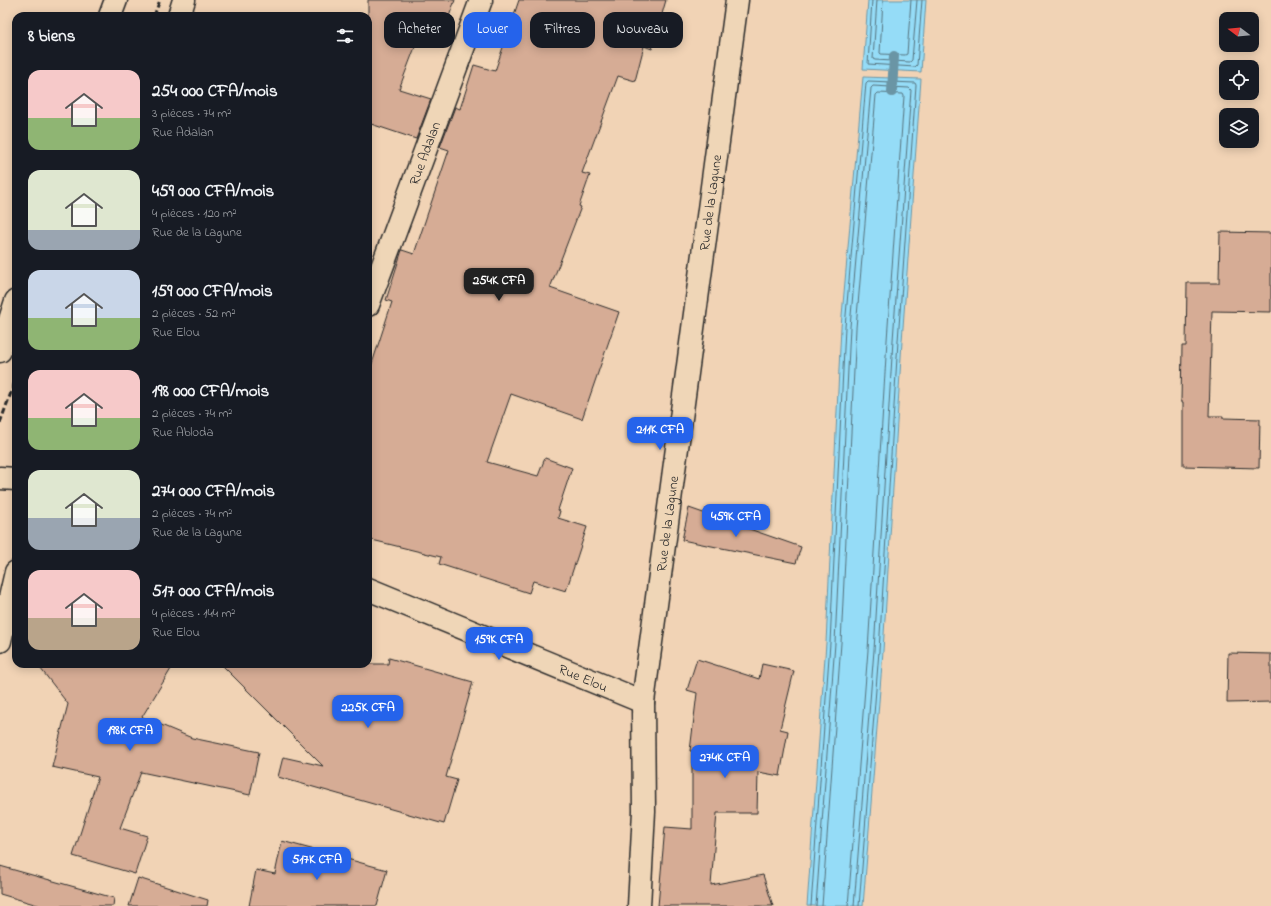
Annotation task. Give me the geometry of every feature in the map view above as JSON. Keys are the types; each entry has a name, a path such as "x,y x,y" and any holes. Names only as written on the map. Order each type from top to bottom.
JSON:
{"street":[{"path":"112,12 116,0"},
{"path":"180,12 184,0"},
{"name":"Rue Adalan","path":"372,295 481,0"},
{"name":"Rue de la Lagune","path":"639,906 644,811 643,702 737,0"},
{"path":"0,351 12,314"},
{"path":"0,478 12,479"},
{"path":"0,641 12,589"},
{"name":"Rue Elou","path":"372,591 643,702"}],"water":[{"path":"868,0 926,0 921,72 863,69"},
{"path":"863,77 921,79 902,341 883,651 863,906 807,906 826,643 841,327"}],"building":[{"path":"368,0 455,0 451,12 384,12 384,48 415,48 399,89 431,99 416,139 372,124 372,12 368,12"},
{"path":"519,0 666,0 663,12 603,12 603,48 643,48 635,81 618,76 582,173 590,175 579,206 581,207 550,288 619,312 582,419 511,394 487,462 538,476 545,458 572,468 558,510 560,511 558,518 587,527 566,591 533,581 529,593 439,564 441,557 372,540 372,364 392,302 386,300 402,250 414,254 449,150 440,147 455,107 460,109 474,65 495,71 503,48 522,48 522,12 515,12"},
{"path":"1220,232 1271,233 1271,312 1212,311 1209,416 1260,419 1259,468 1183,466 1183,402 1181,402 1182,346 1186,346 1187,283 1219,283"},
{"path":"689,508 801,547 796,563 682,540"},
{"path":"1228,653 1271,654 1271,702 1227,703"},
{"path":"389,658 473,682 446,777 457,780 444,824 278,777 283,757 323,766 225,668 372,668 372,664 388,664"},
{"path":"697,659 759,679 762,664 794,671 780,729 788,731 780,776 758,772 757,813 717,813 711,885 763,875 773,906 658,906 665,827 692,829 692,751 690,751 697,693 687,690"},
{"path":"40,668 172,668 142,717 192,738 259,752 250,795 141,772 120,828 147,836 135,874 73,856 98,777 52,767 68,704"},
{"path":"282,841 387,870 377,906 249,906 256,870 275,874"},
{"path":"0,866 114,898 113,906 41,906 0,894"},
{"path":"138,878 208,900 207,906 129,906"}],"waterway":[{"path":"892,92 894,56"}],"railway":[{"path":"156,12 160,0"},
{"path":"0,423 12,390"}]}
